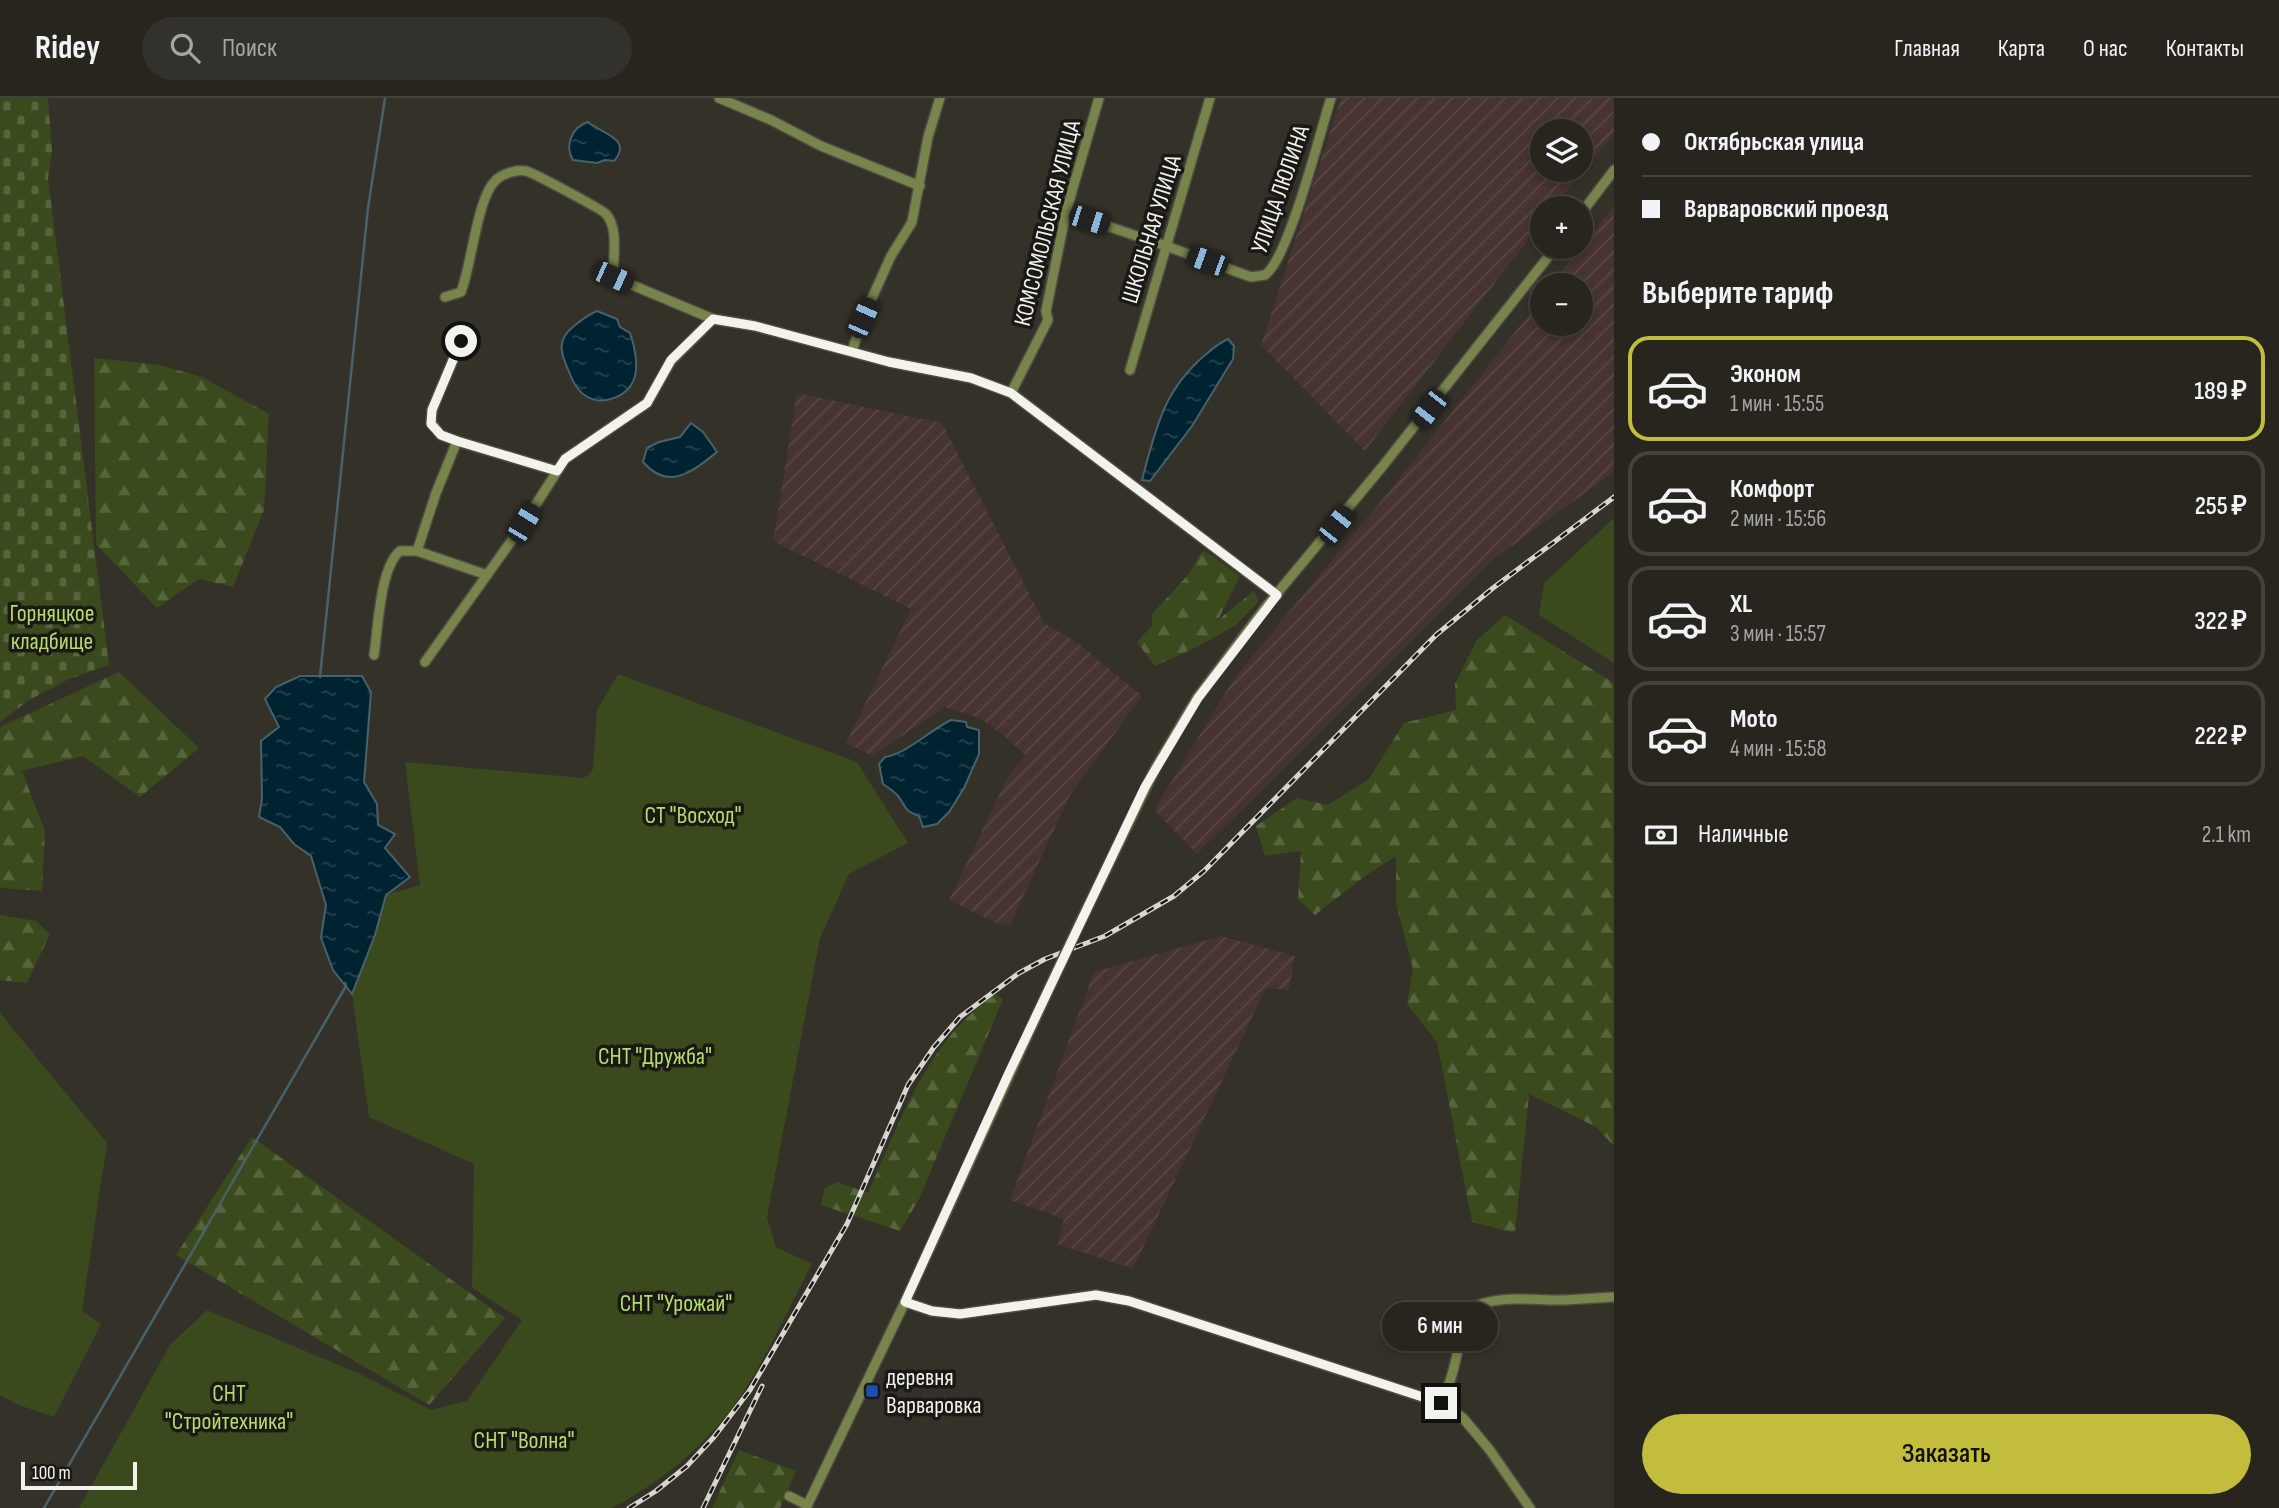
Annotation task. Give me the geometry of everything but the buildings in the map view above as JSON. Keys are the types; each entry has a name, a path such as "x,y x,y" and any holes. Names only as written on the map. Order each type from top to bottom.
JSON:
{"street":[{"path":"719,98 771,120 821,146 919,186"},
{"path":"852,351 863,318 891,256 912,222 928,137 940,98"},
{"name":"КОМСОМОЛЬСКАЯ УЛИЦА","path":"1011,393 1048,320 1046,312 1066,212 1099,98"},
{"name":"ШКОЛЬНАЯ УЛИЦА","path":"1130,370 1210,98"},
{"name":"УЛИЦА ЛЮЛИНА","path":"1166,246 1251,277 1257,278 1270,272 1294,222 1331,98"},
{"path":"1593,198 1614,170"},
{"path":"445,297 461,292 467,277 480,212 493,181 503,174 526,171 606,213 613,227 613,277 713,319 755,326 889,362 971,378 1011,393 1277,595"},
{"path":"1066,212 1166,246"},
{"path":"789,1496 807,1507 1135,807 1175,734 1198,698 1277,595 1546,259"},
{"path":"425,662 565,459 647,403 671,360 713,319"},
{"path":"461,341 432,410 431,424 441,435 457,441 557,471"},
{"path":"417,551 457,441"},
{"path":"374,655 385,581 392,557 400,551 417,551 487,575"},
{"path":"905,1302 932,1311 960,1314 1096,1295 1129,1301 1441,1403 1463,1418 1489,1449 1530,1508"},
{"path":"1441,1403 1450,1385 1468,1310 1481,1302 1614,1297"}],"shaded area":[{"path":"1341,98 1614,98 1614,134 1593,159 1593,119 1530,119 1530,182 1574,182 1562,196 1530,196 1530,238 1365,451 1261,345"},
{"path":"1614,206 1614,472 1491,561 1197,854 1154,810 1235,677 1387,494 1530,313 1530,336 1593,336 1593,273 1561,273 1572,259 1593,259 1593,232"},
{"path":"797,393 942,423 1044,623 1078,643 1142,696 1070,795 1010,925 998,924 949,900 1008,777 1025,755 1001,733 979,718 945,707 872,756 846,743 911,609 773,541"},
{"path":"1221,936 1295,956 1289,990 1266,988 1133,1269 1057,1244 1064,1219 1010,1200 1094,972"}],"green space":[{"name":"Горняцкое кладбище","path":"0,98 48,98 52,151 48,178 109,665 69,679 29,700 0,722"},
{"path":"94,358 160,365 202,377 269,414 264,510 233,587 199,579 157,608 96,544"},
{"path":"1614,518 1614,663 1539,615 1544,583"},
{"path":"1202,551 1240,576 1218,620 1254,591 1259,601 1236,625 1155,666 1137,642 1152,626 1152,614 1188,575"},
{"path":"1505,615 1614,683 1614,1146 1596,1127 1529,1094 1515,1233 1472,1222 1437,1042 1407,1004 1413,969 1396,903 1396,856 1315,915 1298,899 1301,851 1265,856 1256,826 1297,798 1328,805 1369,779 1404,723 1456,710 1455,684 1476,641"},
{"path":"119,672 199,748 140,797 83,756 22,771 45,831 42,891 0,888 0,727"},
{"path":"618,674 857,762 908,843 849,874 820,938 767,1217 776,1247 812,1264 743,1393 719,1424 692,1452 662,1477 612,1508 79,1508 170,1345 207,1310 358,1373 431,1410 467,1401 522,1320 472,1288 474,1164 369,1117 352,994 375,935 386,895 420,885 405,762 583,778 593,769 597,710"},
{"path":"0,915 36,921 50,934 27,983 0,980"},
{"path":"995,994 1003,999 919,1199 900,1231 821,1205 825,1188 837,1182 868,1193 904,1110 933,1059 971,1014"},
{"path":"0,1013 107,1143 82,1311 101,1324 54,1417 16,1404 0,1395"},
{"path":"252,1137 505,1318 429,1405 176,1255"},
{"path":"739,1450 796,1471 780,1508 712,1508"}],"water":[{"path":"588,122 617,141 620,147 614,161 597,163 573,160 569,149 571,138 582,124"},
{"path":"597,311 617,319 620,327 630,333 635,354 636,371 632,383 622,394 608,400 593,399 581,392 571,377 562,348 568,332"},
{"path":"1228,339 1234,346 1233,359 1192,426 1150,481 1142,480 1157,427 1179,382 1213,348"},
{"path":"691,423 703,432 717,452 690,471 672,477 662,476 643,462 647,448 680,437"},
{"path":"300,676 362,676 371,692 364,782 377,804 378,825 395,834 385,848 410,877 386,895 375,935 352,994 333,970 321,938 326,905 311,856 294,844 280,827 259,817 262,799 261,741 279,727 265,699 276,687"},
{"path":"951,720 966,722 967,727 979,730 979,754 964,788 949,812 937,824 923,827 919,816 907,810 896,794 883,784 879,764 885,757 901,752"}],"waterway":[{"path":"320,677 368,208 385,98"},
{"path":"44,1508 346,986 345,983"}],"railway":[{"path":"629,1508 687,1466 714,1437 750,1390 847,1224 908,1085 934,1047 960,1017 1019,973 1045,959 1105,936 1174,896 1204,871 1436,635 1493,588 1614,497"},
{"path":"703,1508 762,1386"}],"place":[{"name":"деревня Варваровка","path":"872,1391"}],"route":[{"path":"461,341 432,410 431,424 441,435 457,441 557,471 565,459 647,403 671,360 713,319 755,326 889,362 971,378 1011,393 1277,595 1198,698 1145,787 1008,1075 905,1302 932,1311 960,1314 1096,1295 1129,1301 1441,1403"}],"park label":[{"name":"СТ \"Восход\"","path":"693,815"},
{"name":"СНТ \"Дружба\"","path":"655,1056"},
{"name":"СНТ \"Урожай\"","path":"676,1303"},
{"name":"СНТ \"Стройтехника\"","path":"229,1407"},
{"name":"СНТ \"Волна\"","path":"524,1440"}]}
